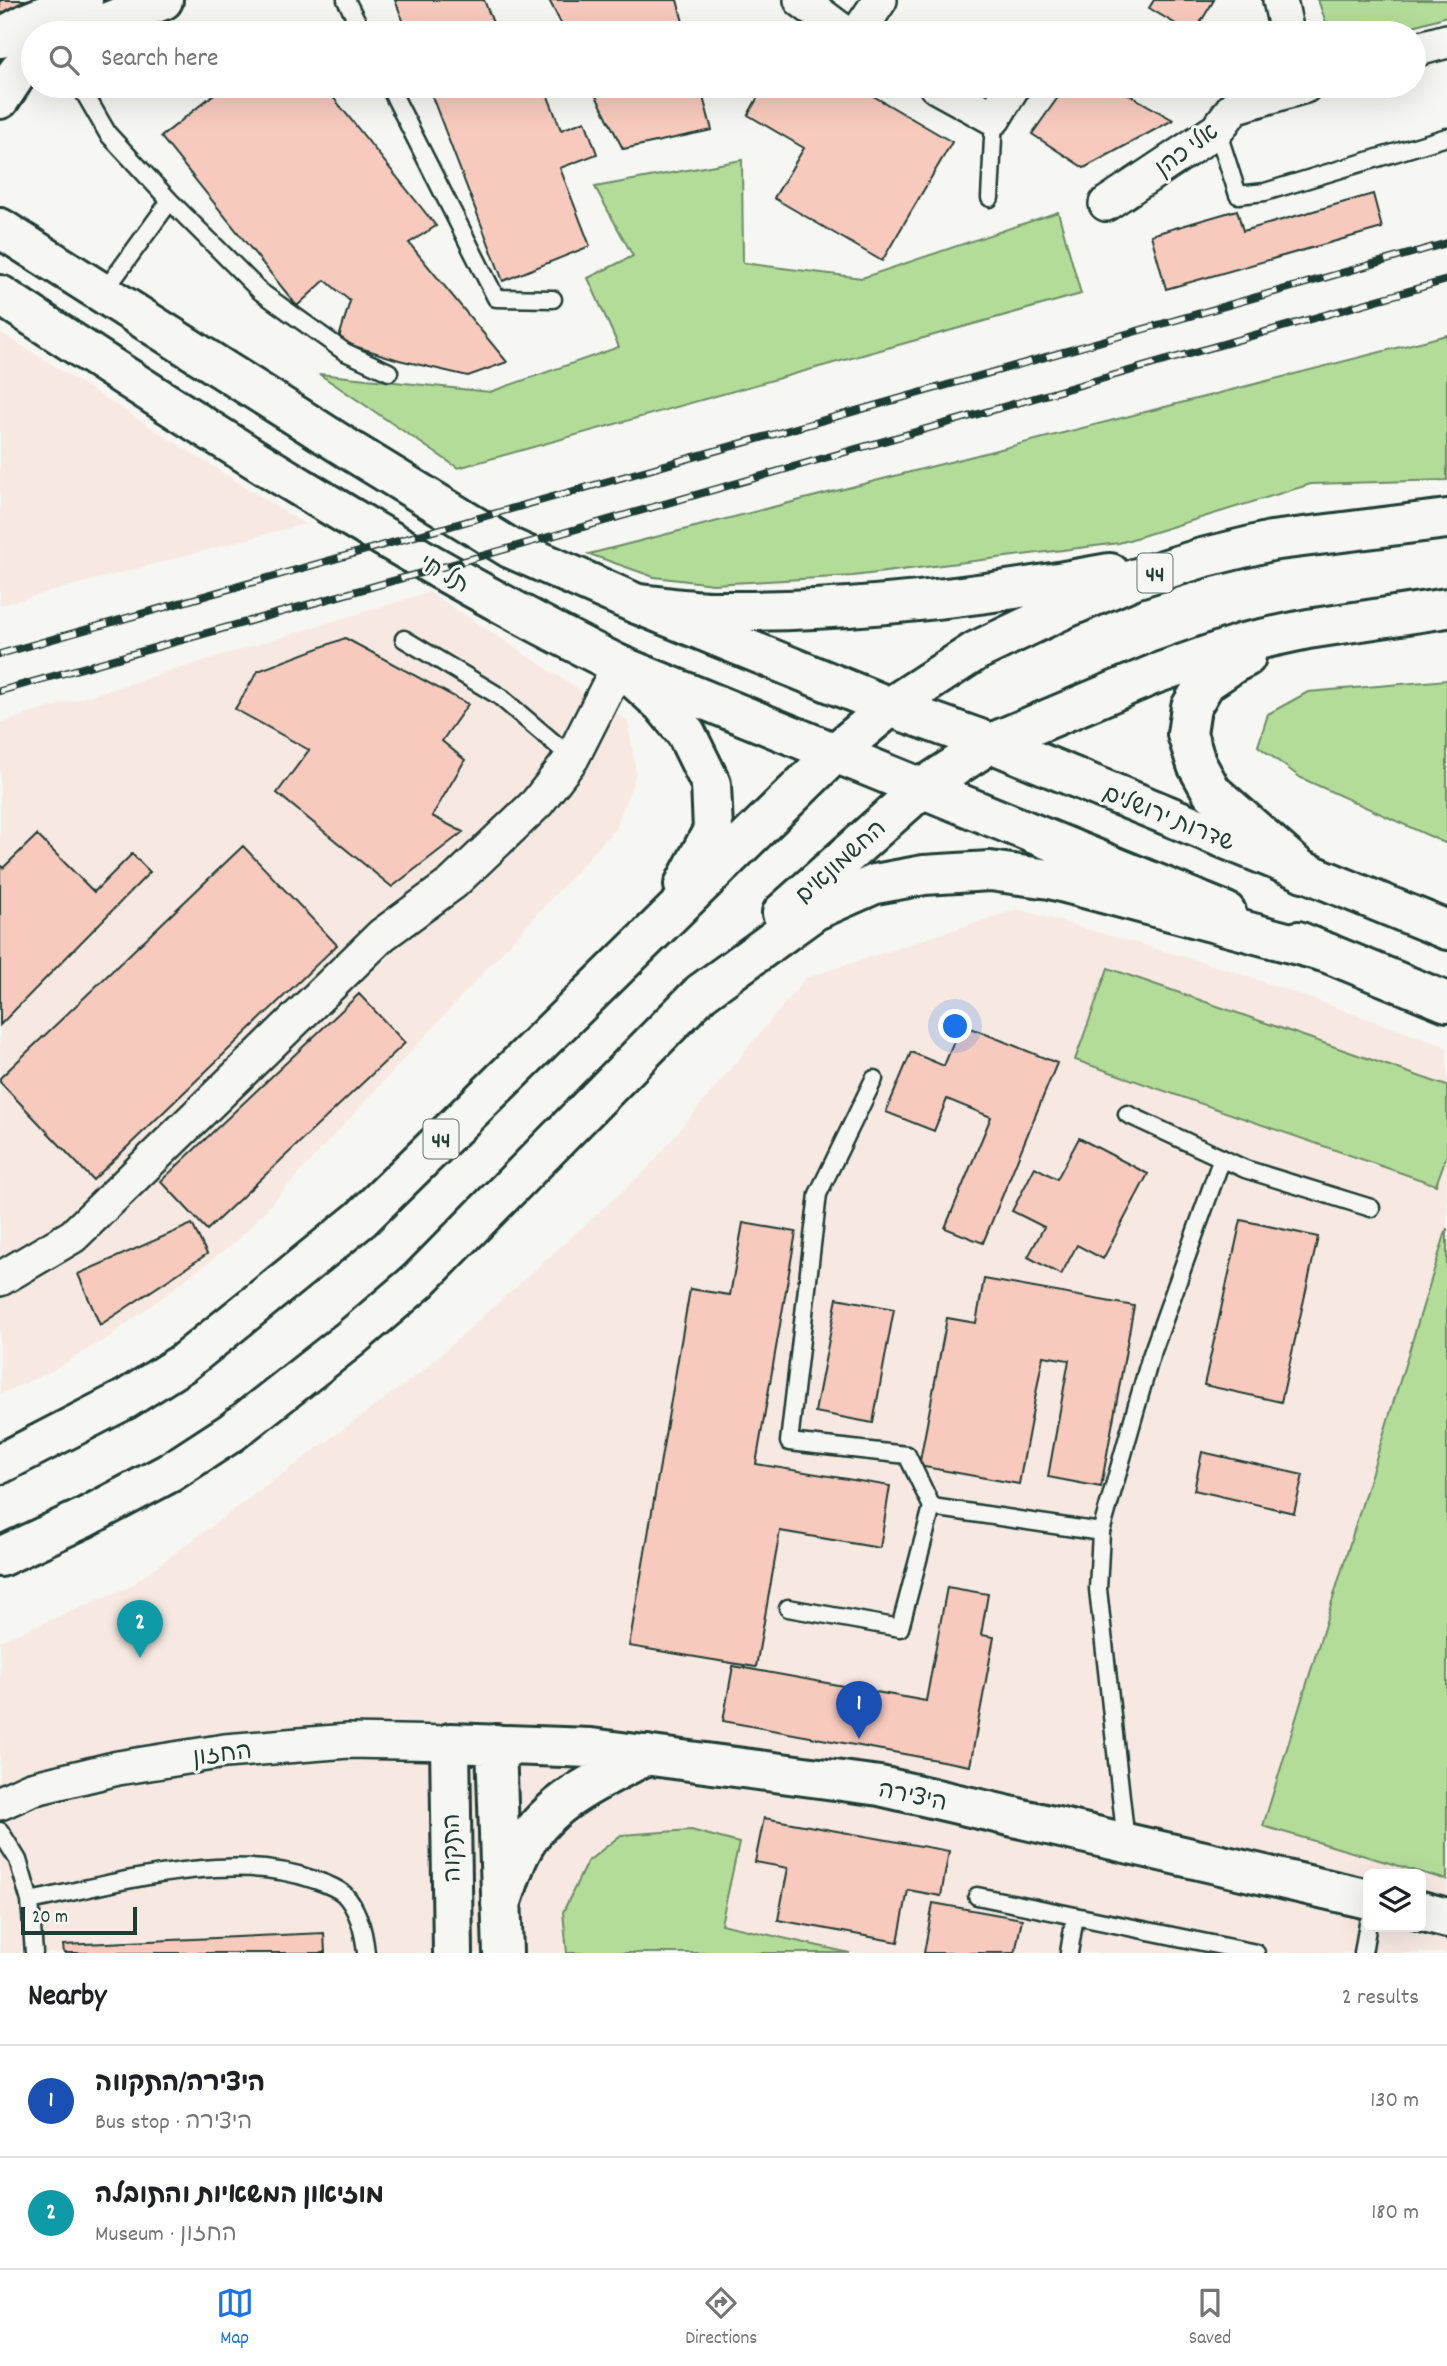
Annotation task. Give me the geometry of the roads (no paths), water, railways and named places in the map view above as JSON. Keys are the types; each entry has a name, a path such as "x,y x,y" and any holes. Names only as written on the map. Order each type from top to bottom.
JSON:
{"main road":[{"path":"31,21 83,0"},
{"path":"110,21 163,0"},
{"path":"0,38 21,26"},
{"path":"0,99 21,69"},
{"path":"0,228 510,548 637,604 890,707"},
{"name":"תל חי","path":"0,295 185,417 437,569 528,620 619,665 922,788"},
{"name":"44","path":"0,1464 126,1399 183,1363 361,1219 835,753 890,707 976,651 1134,579 1253,546 1323,534 1447,519"},
{"path":"637,604 715,611 904,602 1035,587 1253,546"},
{"path":"1303,872 1212,792 1197,765 1187,734 1191,707 1206,682 1234,663 1308,629 1447,608"},
{"name":"החשמונאים","path":"701,993 759,933 922,788 992,743 1155,674 1243,643 1308,629"},
{"path":"619,665 662,704 686,733 711,784 713,830 687,881 626,957"},
{"name":"שדרות ירושלים","path":"890,707 992,743 1447,930"},
{"path":"922,788 1447,1002"},
{"path":"0,1557 169,1473 232,1432 340,1347 418,1281 701,993 814,911 875,884 924,875 990,871 1049,879 1328,953"},
{"name":"היצירה","path":"450,1743 591,1748 880,1786 1363,1898"},
{"name":"התקוה","path":"450,1743 453,1953"},
{"name":"התקוה","path":"496,1744 503,1953"},
{"path":"501,1904 520,1853 541,1821 573,1794 647,1755"},
{"path":"1426,1912 1447,1918"}],"street":[{"path":"801,0 829,21"},
{"path":"866,21 880,0"},
{"path":"1280,0 1284,21"},
{"path":"1426,47 1447,41"},
{"path":"958,98 994,118 1006,98"},
{"name":"אלי כהן","path":"1106,204 1217,130 1234,107 1264,98"},
{"path":"0,1279 74,1236 382,935 453,883 537,803 572,758 619,665"},
{"name":"החזון","path":"0,1803 32,1789 118,1768 225,1751 348,1741 450,1743"}],"lane":[{"path":"346,0 357,21"},
{"path":"87,98 108,134 261,292 345,352 389,372"},
{"path":"395,98 496,298 553,299"},
{"path":"990,198 994,118"},
{"path":"1217,130 1238,195 1265,192 1447,137"},
{"path":"103,293 170,201"},
{"path":"404,639 499,696 572,758"},
{"path":"788,1608 900,1628 932,1507 907,1455 789,1442 818,1194 874,1079"},
{"path":"1127,1114 1245,1169 1371,1208"},
{"path":"1126,1843 1098,1589 1101,1532 1150,1359 1222,1158"},
{"path":"932,1507 1101,1532"},
{"path":"0,1831 18,1860 30,1901 34,1953"},
{"path":"30,1901 173,1871 248,1868 288,1870 342,1892 358,1912 366,1953"},
{"path":"977,1896 1256,1953"},
{"path":"1069,1953 1075,1916"},
{"path":"1363,1953 1366,1932"}],"railway":[{"path":"0,654 1447,243"},
{"path":"0,691 1447,280"}],"place":[{"name":"מוזיאון המשאיות והתובלה","path":"140,1658"},
{"name":"היצירה/התקווה","path":"859,1739"}]}
